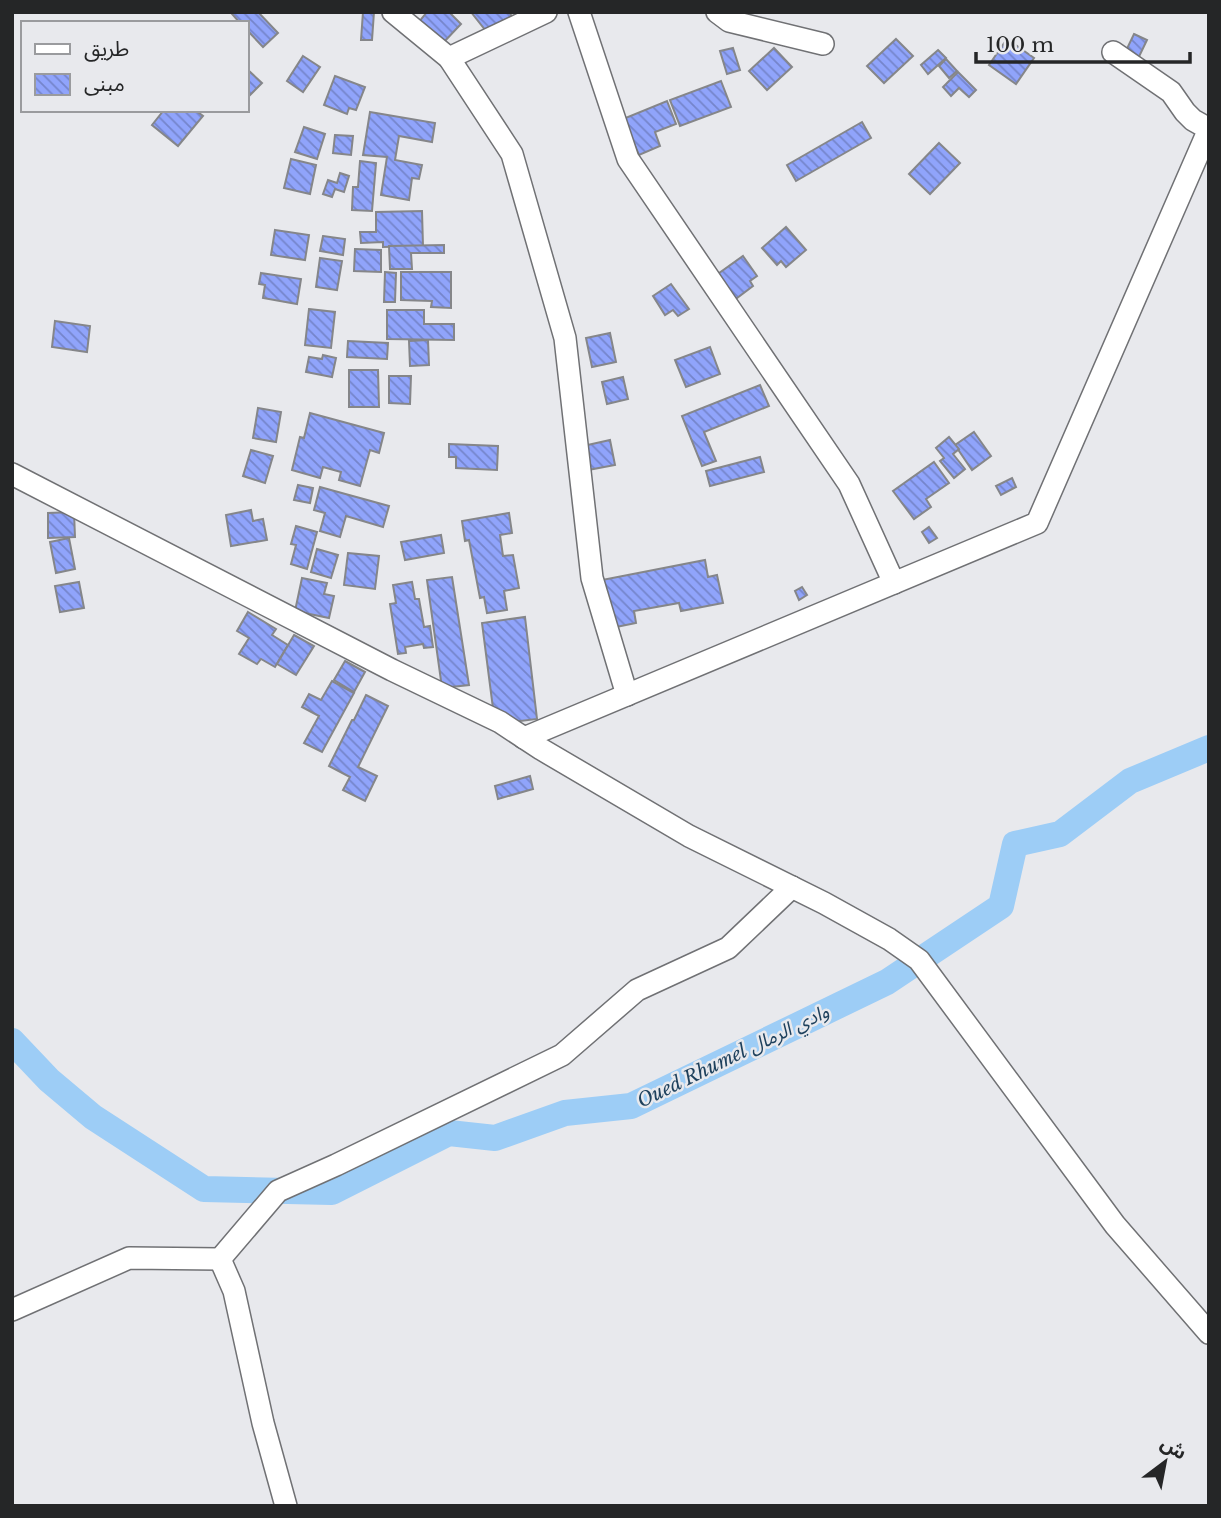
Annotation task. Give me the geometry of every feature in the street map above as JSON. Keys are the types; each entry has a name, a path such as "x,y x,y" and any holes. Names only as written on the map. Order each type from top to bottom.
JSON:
{"street":[{"path":"393,12 449,58 512,154 565,338 592,578 627,695"},
{"path":"449,58 546,12"},
{"path":"579,12 628,159 849,484 894,583"},
{"path":"717,12 730,20 823,44"},
{"path":"524,738 1037,523 1209,129 1193,120 1171,92 1113,52"},
{"path":"12,474 392,670 500,722 689,836 889,939 915,959 1115,1225 1209,1333"},
{"path":"220,1259 278,1191 336,1166 562,1055 637,990 728,948 792,887"},
{"path":"12,1310 129,1258 220,1259"},
{"path":"220,1259 234,1291 262,1423 286,1506"}],"building":[{"path":"258,12 278,33 263,47 248,31 248,21 238,21 232,14"},
{"path":"363,12 374,12 372,40 361,40"},
{"path":"427,12 449,12 461,24 442,44 419,22"},
{"path":"471,12 509,12 513,18 490,36"},
{"path":"1134,34 1147,40 1135,65 1122,59"},
{"path":"896,39 913,56 884,83 867,66"},
{"path":"1007,39 1034,58 1016,84 989,65"},
{"path":"733,48 740,70 727,74 720,51"},
{"path":"774,48 792,67 767,90 749,71"},
{"path":"938,50 946,58 928,74 921,65"},
{"path":"303,56 320,67 303,92 287,81"},
{"path":"946,59 957,71 949,78 939,66"},
{"path":"248,70 262,83 248,97"},
{"path":"958,72 976,90 969,97 959,88 951,96 943,87"},
{"path":"335,76 365,87 356,110 349,108 347,114 324,105"},
{"path":"721,81 731,107 680,126 670,100"},
{"path":"667,101 676,124 655,132 660,146 639,155 623,119"},
{"path":"162,112 198,112 203,116 178,146 152,125"},
{"path":"370,112 435,123 432,142 399,136 395,160 422,165 419,179 412,178 409,200 381,195 387,157 363,155"},
{"path":"862,122 871,138 796,181 787,165"},
{"path":"304,127 325,134 317,159 295,152"},
{"path":"335,135 353,136 351,155 333,153"},
{"path":"939,143 960,163 930,194 909,174"},
{"path":"291,159 316,165 310,194 284,188"},
{"path":"360,161 376,163 372,211 352,210 353,187 358,187"},
{"path":"340,173 349,176 344,192 335,189 332,197 323,194 328,180 337,183"},
{"path":"422,211 423,246 383,247 383,242 361,243 360,232 376,232 376,212"},
{"path":"786,227 806,250 786,267 781,261 777,265 762,248"},
{"path":"275,230 309,235 305,260 271,255"},
{"path":"323,236 345,239 343,255 320,251"},
{"path":"444,245 444,253 411,253 412,269 390,269 389,246"},
{"path":"355,249 381,250 381,272 354,271"},
{"path":"743,256 757,276 750,281 753,286 733,301 715,276"},
{"path":"320,258 342,261 337,290 316,287"},
{"path":"385,272 396,273 395,302 384,302"},
{"path":"401,272 451,272 451,308 431,307 432,301 401,300"},
{"path":"261,273 301,279 297,304 263,298 265,285 259,284"},
{"path":"671,284 689,309 678,316 673,310 665,315 653,296"},
{"path":"309,309 335,312 331,348 305,345"},
{"path":"387,310 424,310 424,324 454,324 454,340 387,339"},
{"path":"55,321 90,326 87,352 52,347"},
{"path":"610,333 616,362 592,367 586,338"},
{"path":"428,340 429,365 410,366 409,341"},
{"path":"348,341 388,343 387,359 347,357"},
{"path":"710,347 720,374 686,387 675,360"},
{"path":"323,355 336,358 332,377 306,372 309,357 322,359"},
{"path":"349,370 378,370 379,407 349,407"},
{"path":"389,376 411,376 410,404 389,403"},
{"path":"623,377 628,399 607,404 602,382"},
{"path":"760,385 769,406 704,432 716,461 702,466 682,416"},
{"path":"258,408 281,412 276,442 253,438"},
{"path":"310,413 384,433 379,453 370,450 360,486 339,480 341,472 323,467 320,478 292,470 300,437 304,438"},
{"path":"974,432 991,456 972,470 955,445"},
{"path":"949,437 959,449 953,454 965,469 954,478 940,461 944,458 936,448"},
{"path":"610,440 615,465 588,470 583,446"},
{"path":"449,444 498,446 497,470 456,468 456,457 449,457"},
{"path":"251,450 273,456 265,483 243,476"},
{"path":"760,457 764,472 710,486 706,471"},
{"path":"934,462 949,483 926,499 931,507 914,519 893,491"},
{"path":"1012,478 1016,487 1001,495 996,486"},
{"path":"298,485 313,488 310,503 294,500"},
{"path":"320,487 389,506 383,527 346,516 340,537 320,531 325,513 314,510"},
{"path":"251,510 253,521 263,519 267,540 231,546 226,515"},
{"path":"74,512 75,537 48,538 48,513"},
{"path":"509,513 512,533 500,535 503,556 513,555 519,588 504,591 507,610 487,613 484,597 480,598 469,540 465,541 462,521"},
{"path":"296,526 317,532 307,569 291,564 296,545 291,544"},
{"path":"929,527 937,538 929,543 922,532"},
{"path":"441,535 444,553 405,560 401,542"},
{"path":"69,538 75,569 56,573 50,542"},
{"path":"317,549 338,555 331,578 311,572"},
{"path":"348,553 379,556 375,589 344,585"},
{"path":"705,560 708,577 717,575 723,603 681,611 679,603 634,611 636,623 611,628 602,580"},
{"path":"452,577 469,685 442,688 427,580"},
{"path":"302,578 327,583 324,594 334,596 329,618 295,611"},
{"path":"79,582 84,608 60,612 55,586"},
{"path":"412,582 415,599 419,599 424,627 430,626 433,647 424,648 423,644 405,647 406,653 398,654 390,604 396,603 393,585"},
{"path":"802,587 807,595 799,600 795,591"},
{"path":"248,612 276,629 272,635 288,645 275,667 261,659 257,664 239,654 249,638 237,631"},
{"path":"525,617 537,719 495,724 482,623"},
{"path":"294,635 314,646 296,675 277,664"},
{"path":"345,661 365,672 354,692 334,680"},
{"path":"332,681 354,693 322,752 304,743 319,716 302,707 309,694 321,700"},
{"path":"366,695 388,706 358,767 377,776 365,801 343,790 350,777 329,766"},
{"path":"530,776 533,789 498,799 495,786"}],"waterway":[{"name":"Oued Rhumel وادي الرمال","path":"12,1041 49,1080 93,1117 204,1189 332,1192 449,1133 495,1138 565,1113 631,1106 887,982 1001,906 1015,844 1060,834 1130,781 1209,748"}]}
